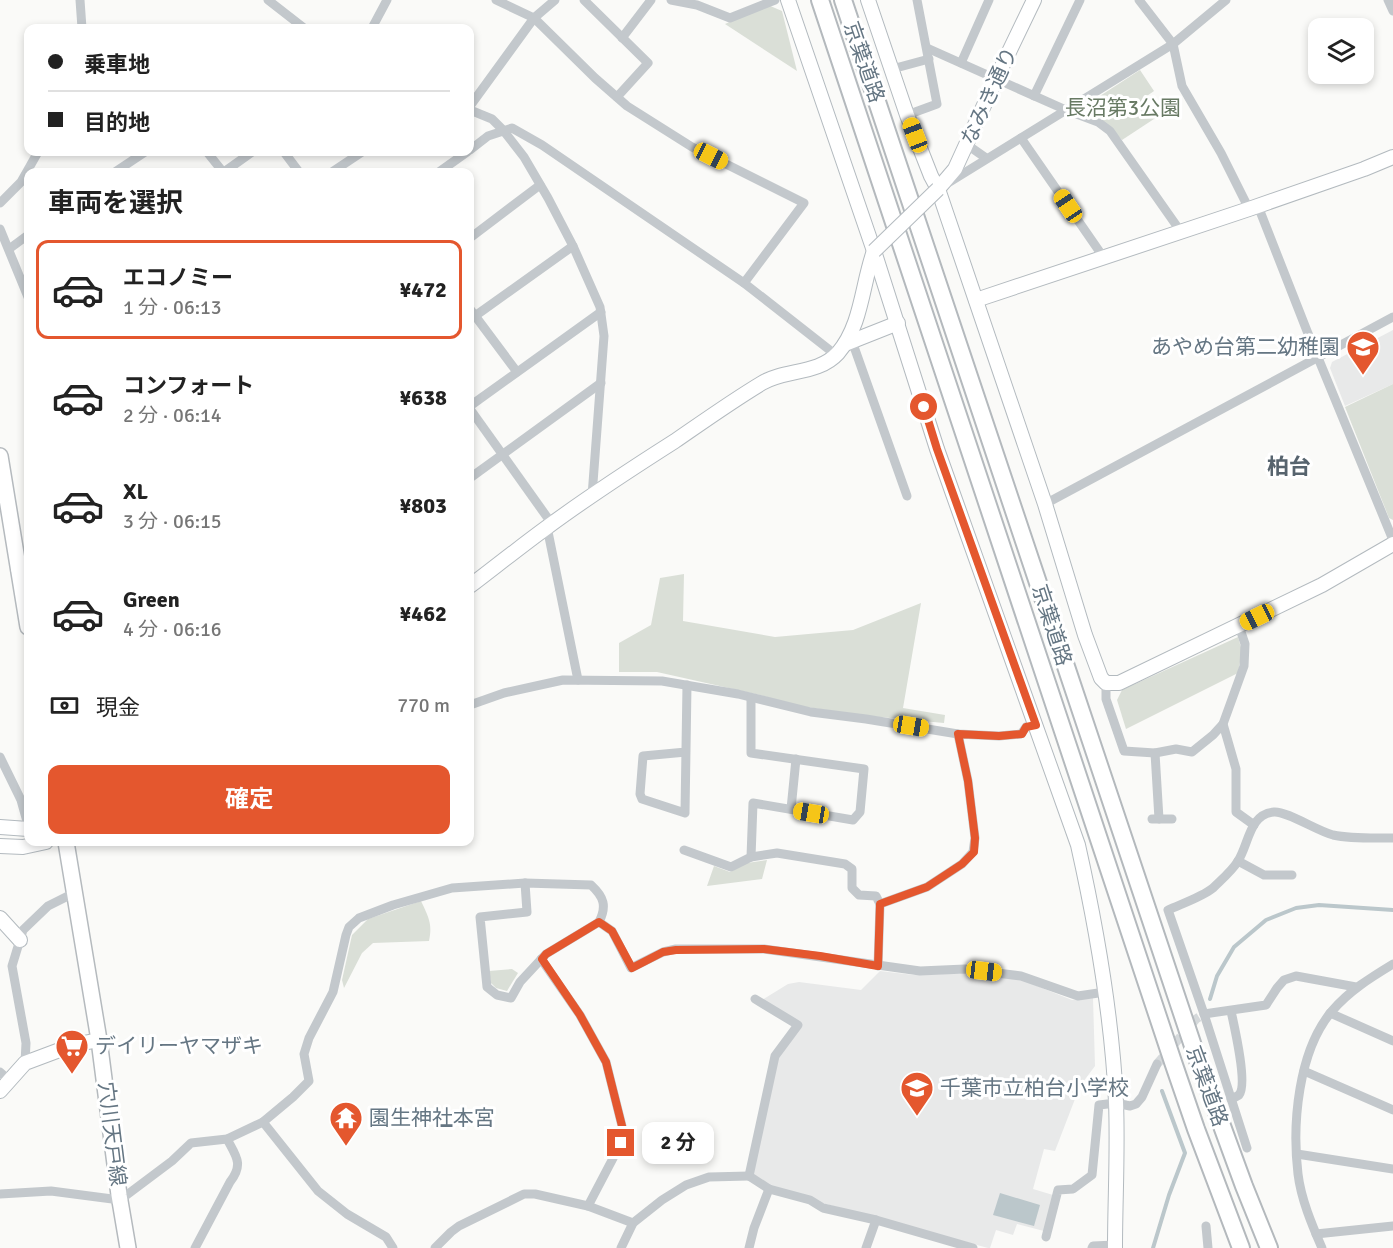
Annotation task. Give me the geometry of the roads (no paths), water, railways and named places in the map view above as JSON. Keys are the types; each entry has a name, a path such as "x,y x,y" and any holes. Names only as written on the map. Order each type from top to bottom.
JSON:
{"highway":[{"name":"京葉道路","path":"820,0 1173,1062 1241,1248"},
{"name":"京葉道路","path":"843,0 1196,1056 1269,1248"}],"main road":[{"path":"0,456 23,566"},
{"name":"穴川天戸線","path":"67,846 99,1040 128,1248"}],"street":[{"path":"80,0 82,24"},
{"path":"268,0 298,24"},
{"path":"374,24 387,0"},
{"path":"496,0 534,18 627,106 692,147 804,203 744,283"},
{"path":"474,102 534,18 555,0"},
{"path":"584,0 648,63 617,97"},
{"path":"622,38 651,0"},
{"path":"671,0 697,3 730,18 775,0"},
{"path":"788,0 898,323 937,449 1078,845 1090,899 1105,992 1116,1103 1115,1246 1093,1246 1092,1248"},
{"path":"868,0 908,115 938,189 1045,504 1086,635 1101,678 1106,683 1119,683 1239,626 1322,585 1393,542 1254,207 1182,86 1173,44 1139,0"},
{"path":"908,115 937,104 917,0"},
{"path":"961,63 989,0"},
{"name":"なみき通り","path":"874,251 956,170 1034,0"},
{"path":"1034,96 1080,0"},
{"path":"938,189 1173,44 1226,0"},
{"path":"1388,0 1393,11"},
{"path":"287,24 291,19"},
{"path":"927,48 1098,122 1110,131 1181,232"},
{"path":"892,69 929,59"},
{"path":"474,110 492,119 524,157 573,246 602,312 604,336 592,496"},
{"path":"474,146 488,136 512,128 844,347 907,496"},
{"path":"1021,138 1104,258"},
{"path":"966,144 986,158"},
{"path":"121,168 139,156"},
{"path":"210,156 221,168"},
{"path":"230,168 246,156"},
{"path":"338,168 356,156"},
{"path":"445,168 461,156"},
{"path":"976,300 1254,207 1393,157"},
{"path":"0,202 24,177"},
{"path":"474,235 540,185"},
{"path":"0,229 24,287"},
{"path":"9,249 24,238"},
{"path":"474,312 573,246"},
{"path":"844,347 858,313 874,251"},
{"path":"474,404 602,312"},
{"path":"474,316 517,372"},
{"path":"1045,504 1393,317"},
{"path":"474,583 549,525 765,381 815,368 844,347 898,323"},
{"path":"474,475 601,382"},
{"path":"474,413 549,525 555,573 578,680"},
{"path":"1106,683 1106,699 1124,751 1155,753 1176,749 1192,752 1224,724 1244,666 1245,644 1239,626"},
{"path":"474,704 504,693 554,681 662,681 811,712 958,734 999,736 1022,734 1026,727 1036,725"},
{"path":"686,752 643,756 640,794 642,799 685,813 686,752 687,685"},
{"path":"751,698 751,753 864,769 860,812 853,820 753,803 751,857"},
{"path":"1224,724 1236,769 1236,812 1254,825"},
{"path":"880,904 927,887 962,864 974,852 975,838 968,781 958,734"},
{"path":"1155,753 1155,819 1172,819"},
{"path":"0,757 21,800 24,812"},
{"path":"790,809 796,759"},
{"path":"1247,1148 1168,910 1211,890 1238,861 1254,825 1259,817 1266,814 1281,812 1333,835 1393,838"},
{"path":"0,827 24,827"},
{"path":"0,846 28,846"},
{"path":"684,850 731,867 751,857 777,852 845,864 852,869 852,888 859,895 876,896 880,904 878,966"},
{"path":"1238,861 1264,875 1292,875"},
{"path":"0,1194 51,1191 120,1200 172,1161 191,1143 227,1139 263,1122 309,1081 304,1054 309,1038 333,992 345,935 358,918 393,904 452,888 525,883 591,885 604,902 604,912 599,922 546,954 520,982 511,998 497,995 488,987 480,917 527,912 525,883"},
{"path":"25,1063 26,1043 12,966 23,930 48,906 74,893"},
{"path":"0,918 20,940"},
{"path":"599,922 612,931 632,968 663,952 676,950 764,949 920,971 965,969 1021,976 1078,996 1105,992"},
{"path":"542,959 584,1022 606,1062 624,1134 588,1206"},
{"path":"1322,1248 1298,1176 1298,1116 1304,1071 1316,1034 1330,1013 1356,987 1393,964"},
{"path":"0,968 12,966"},
{"path":"1204,1014 1266,1005 1284,980 1296,976 1356,987"},
{"path":"749,1176 775,1056 798,1025 755,999"},
{"path":"1231,1011 1242,1075 1239,1095 1231,1099"},
{"path":"1330,1013 1393,1041"},
{"path":"3,1081 25,1063 73,1045 99,1040"},
{"path":"1046,1237 1058,1190 1073,1189 1092,1175 1099,1105 1116,1103 1130,1106 1136,1104 1142,1097 1157,1064"},
{"path":"1304,1071 1393,1110"},
{"path":"263,1122 318,1191 348,1214 386,1237 393,1248"},
{"path":"195,1248 236,1174 238,1159 227,1139"},
{"path":"1297,1154 1393,1169"},
{"path":"621,1248 633,1223 686,1185 709,1177 749,1176 770,1189 810,1200 823,1208 876,1220 973,1248"},
{"path":"749,1248 754,1228 770,1189"},
{"path":"435,1248 459,1226 524,1194 536,1194 588,1206 633,1223"},
{"path":"866,1248 876,1220"},
{"path":"1206,1226 1208,1248"},
{"path":"1316,1234 1393,1226"}],"waterway":[{"path":"1210,999 1217,976 1234,947 1266,920 1296,908 1319,905 1393,910"},
{"path":"1153,1248 1185,1153 1162,1091"}],"tunnel":[{"path":"1157,1064 1196,1019 1204,1014"}],"place":[{"name":"あやめ台第二幼稚園","path":"1363,376"},
{"name":"デイリーヤマザキ","path":"72,1075"},
{"name":"千葉市立柏台小学校","path":"917,1117"},
{"name":"園生神社本宮","path":"346,1147"}],"district":[{"name":"柏台","path":"1289,466"}],"park label":[{"name":"長沼第3公園","path":"1123,108"}]}
